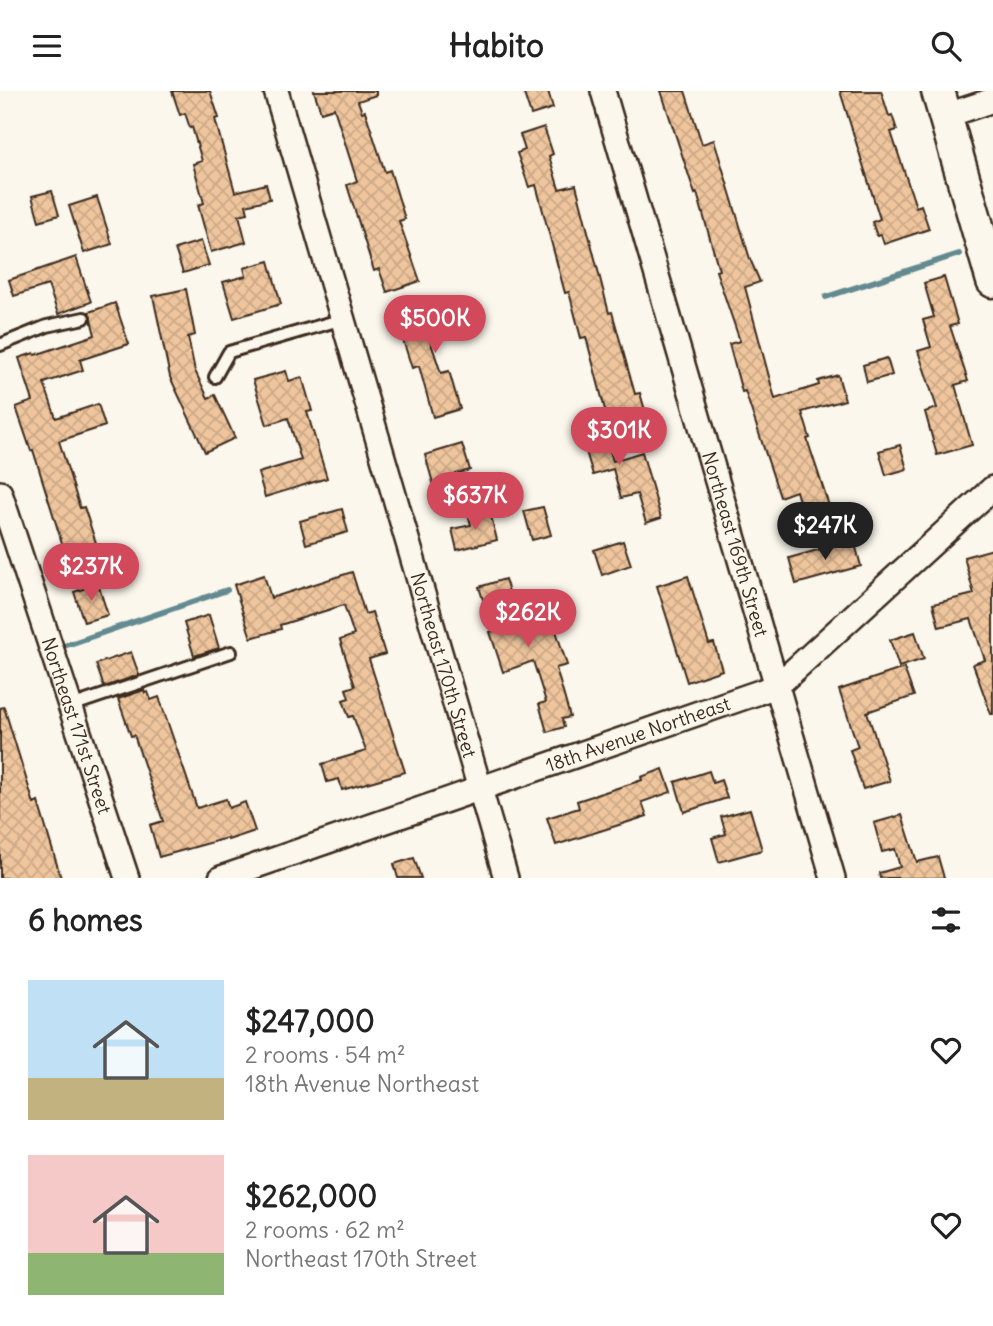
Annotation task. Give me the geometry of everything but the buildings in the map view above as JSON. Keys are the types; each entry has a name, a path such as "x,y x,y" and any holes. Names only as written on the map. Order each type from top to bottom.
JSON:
{"street":[{"name":"Northeast 170th Street","path":"275,91 506,878"},
{"name":"Northeast 169th Street","path":"603,91 833,878"},
{"path":"993,100 941,103 993,281"},
{"name":"18th Avenue Northeast","path":"221,878 777,686 993,488"},
{"name":"Northeast 171st Street","path":"0,493 127,878"}],"lane":[{"path":"0,345 47,326 84,319"},
{"path":"215,377 229,352 343,319"},
{"path":"71,706 231,652"}],"waterway":[{"path":"826,297 959,254"},
{"path":"64,646 227,590"}]}
